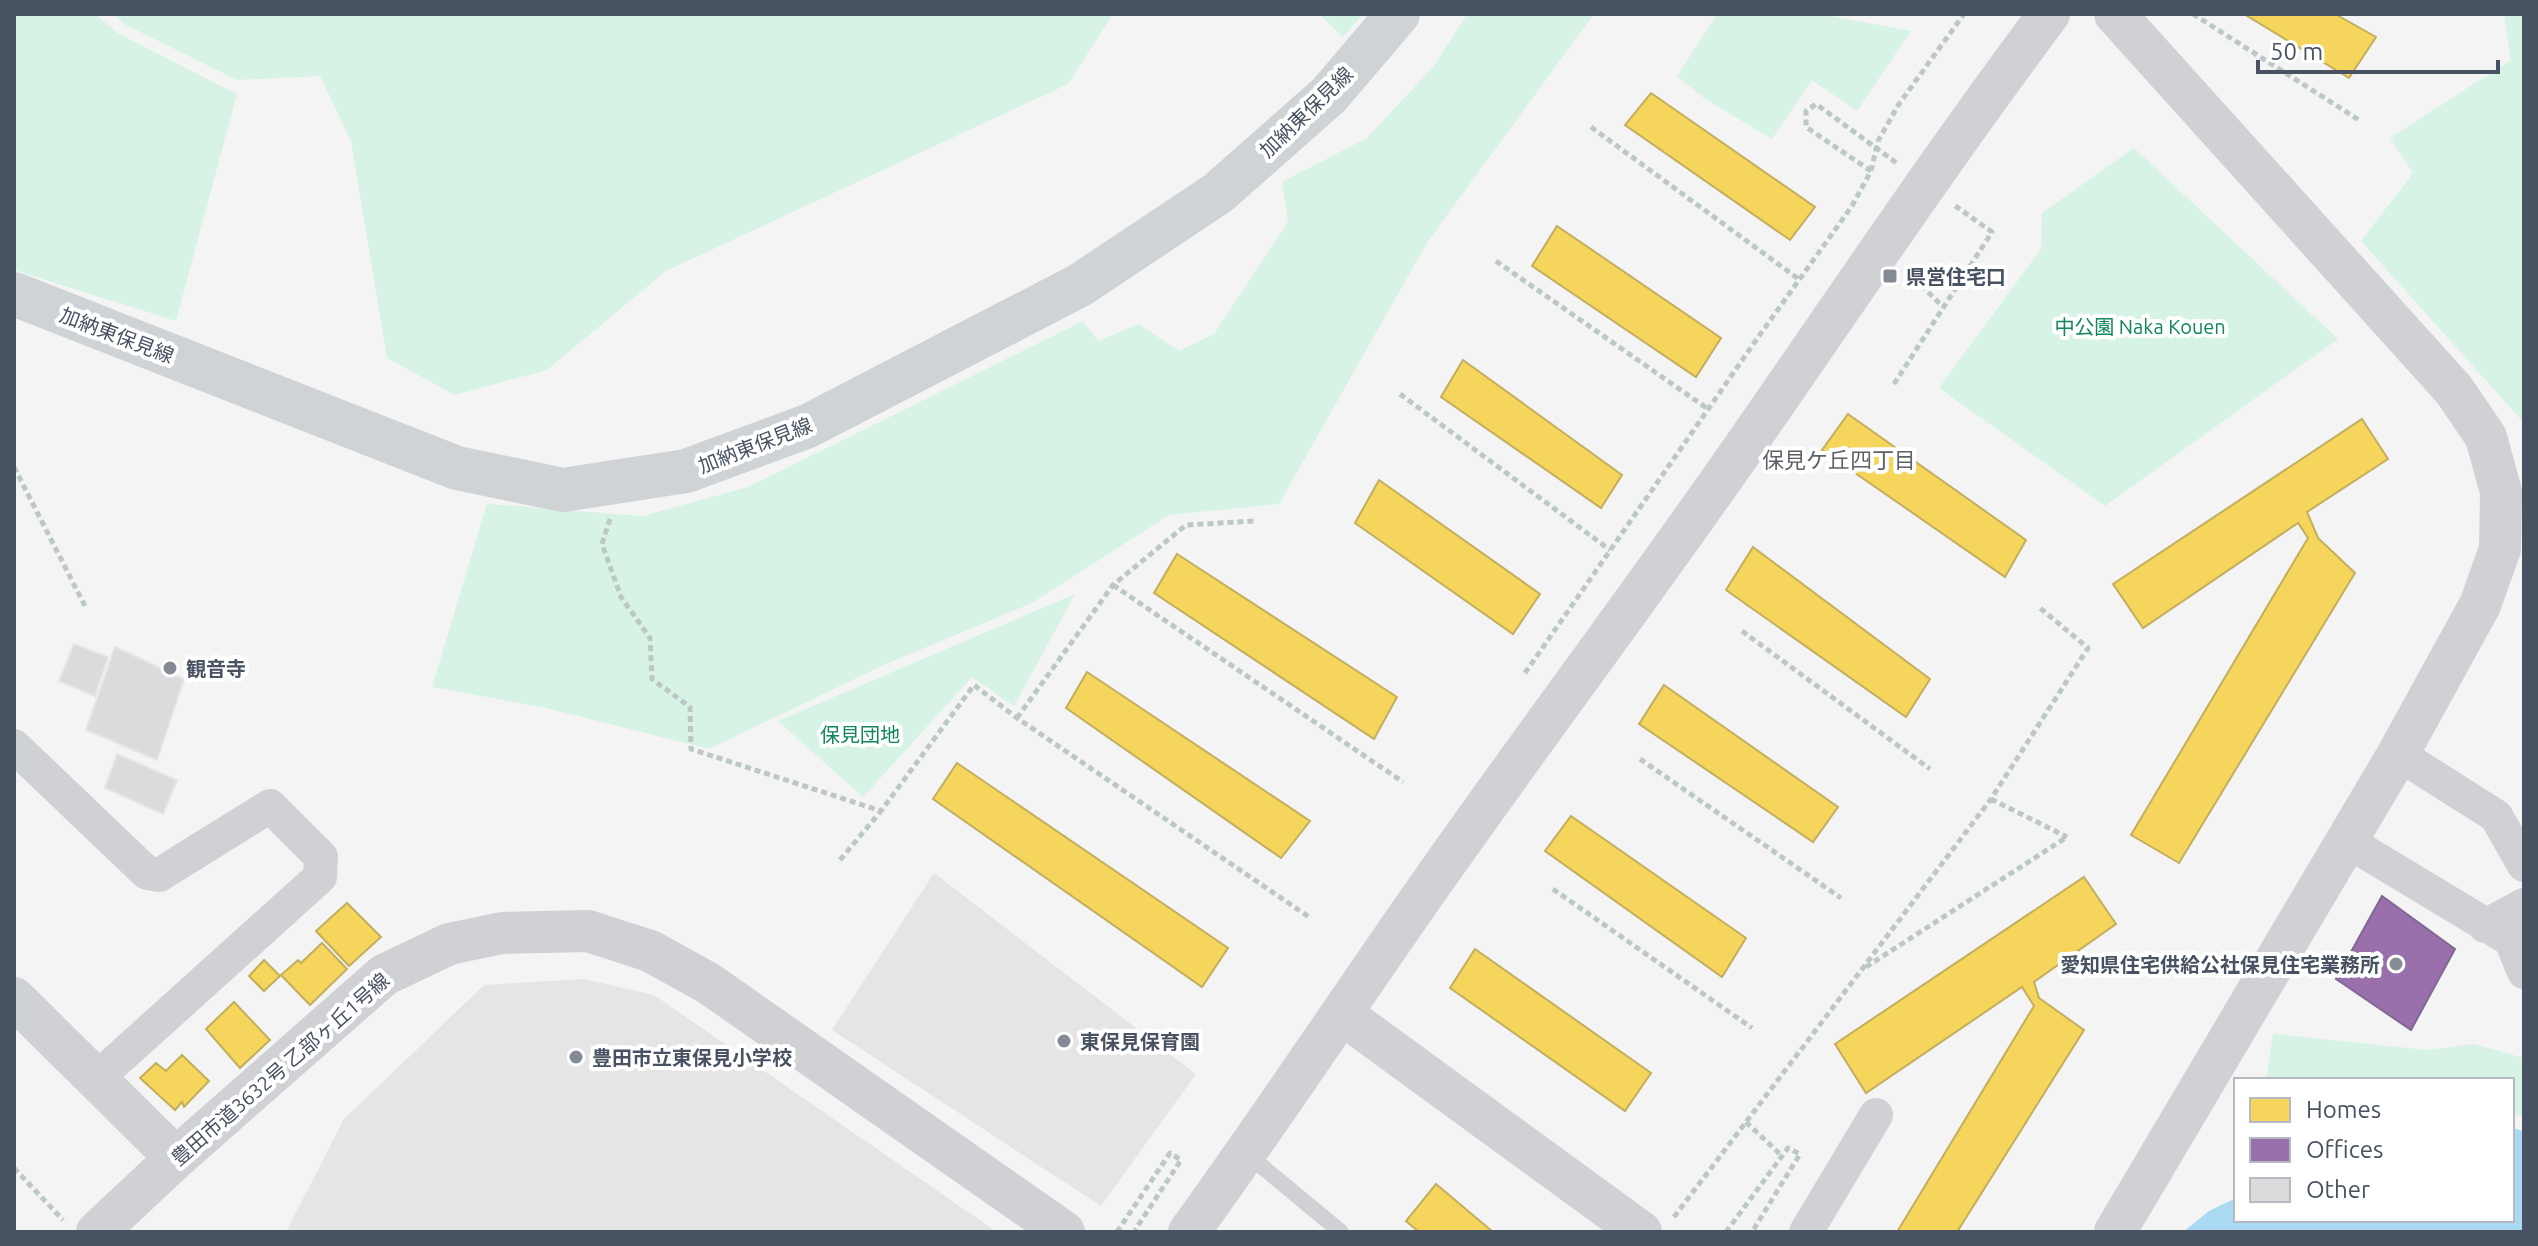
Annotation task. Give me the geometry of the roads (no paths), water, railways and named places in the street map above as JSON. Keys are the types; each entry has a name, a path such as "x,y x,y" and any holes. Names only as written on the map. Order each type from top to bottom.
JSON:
{"main road":[{"name":"加納東保見線","path":"14,294 457,468 563,490 686,471 808,426 1080,285 1218,193 1329,95 1398,14"}],"street":[{"path":"1189,1232 1429,887 2049,14"},
{"path":"2115,14 2454,390 2486,437 2512,548 2398,754 2115,1232"},
{"path":"14,746 147,873 159,875 270,806 321,857 320,877 96,1079"},
{"path":"2398,754 2496,816 2524,865"},
{"path":"2347,841 2511,940 2524,972"},
{"path":"2485,926 2524,905"},
{"name":"豊田市道3632号 乙部ヶ丘1号線","path":"84,1230 176,1158 384,975 449,944 475,938 502,933 588,931 650,951 708,983 1064,1232"},
{"path":"14,998 176,1158"},
{"path":"1342,1014 1654,1228"},
{"path":"1806,1232 1876,1115"}],"lane":[{"path":"1246,1153 1341,1232"}],"water":[{"path":"2514,1128 2524,1131 2524,1232 2183,1232 2209,1211 2234,1199 2234,1222 2514,1222"}],"place":[{"name":"県営住宅口","path":"1890,276"},
{"name":"観音寺","path":"170,668"},
{"name":"愛知県住宅供給公社保見住宅業務所","path":"2396,964"},
{"name":"東保見保育園","path":"1064,1041"},
{"name":"豊田市立東保見小学校","path":"576,1057"}],"district":[{"name":"保見ケ丘四丁目","path":"1839,459"}],"park label":[{"name":"中公園 Naka Kouen","path":"2140,326"},
{"name":"保見団地","path":"860,734"}]}
